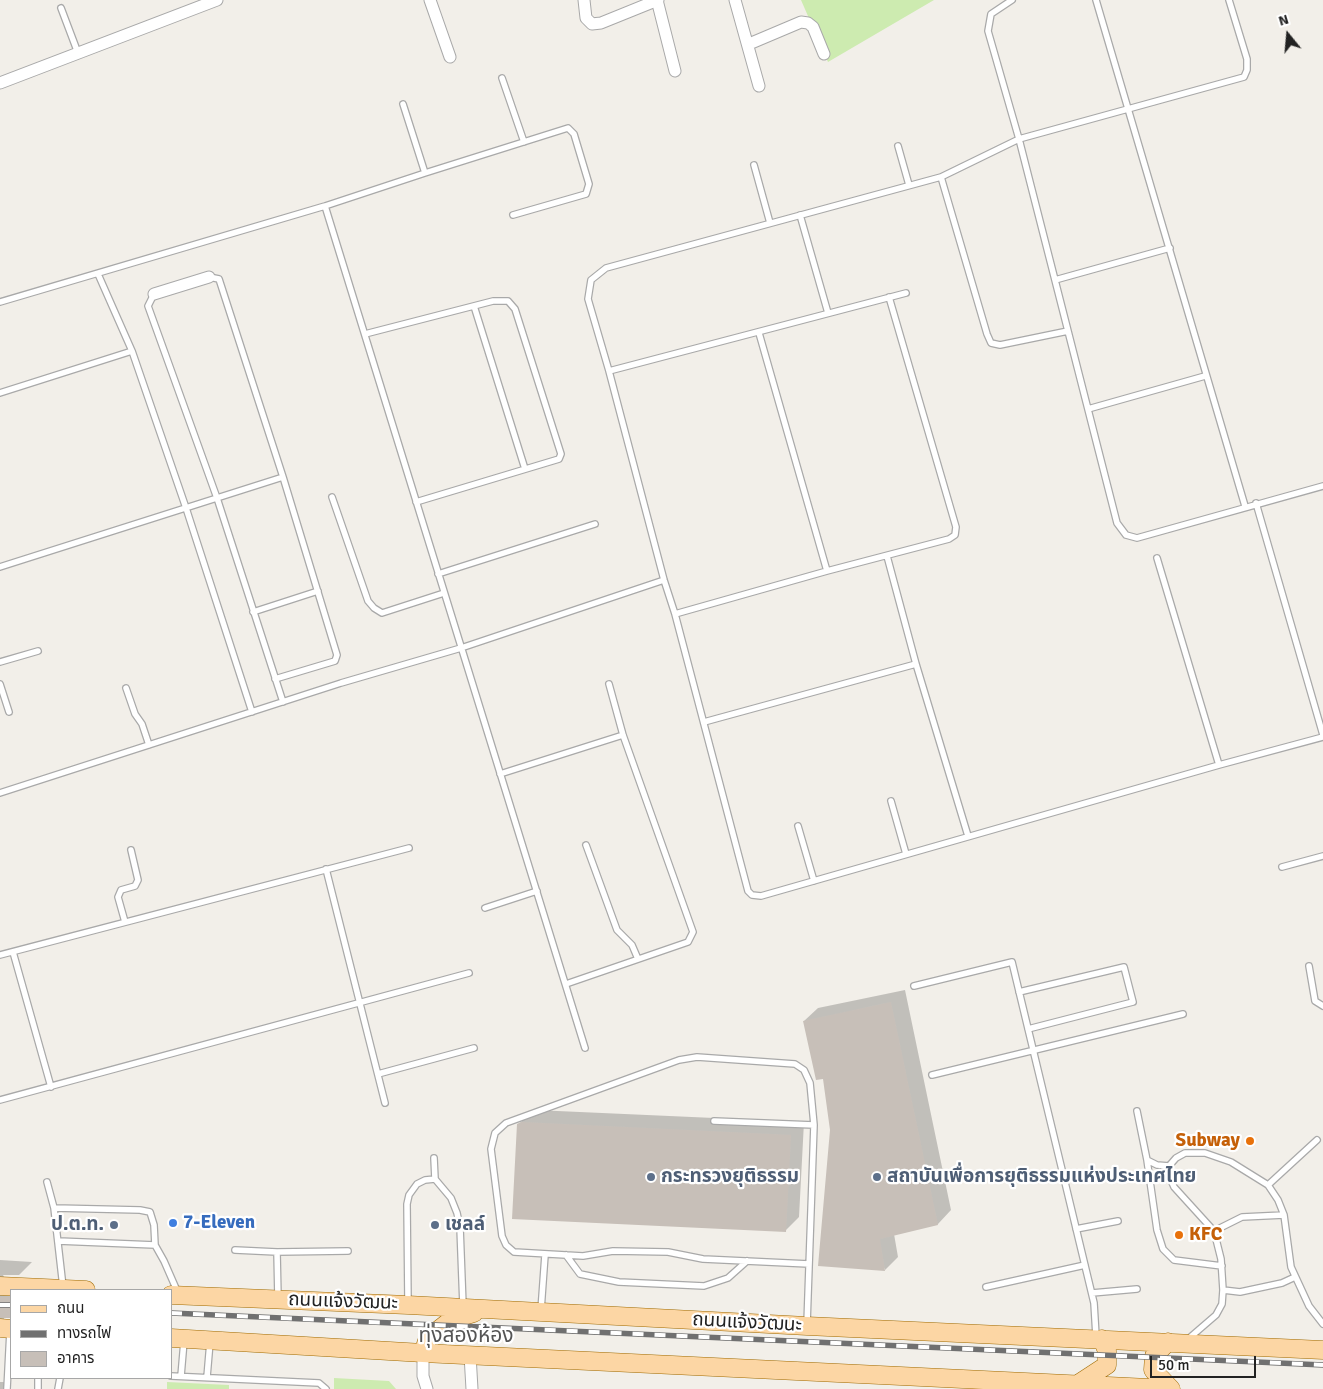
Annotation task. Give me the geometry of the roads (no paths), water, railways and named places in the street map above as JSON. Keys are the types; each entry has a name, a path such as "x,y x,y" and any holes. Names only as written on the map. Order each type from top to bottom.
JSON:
{"main road":[{"path":"0,1286 63,1289"},
{"name":"ถนนแจ้งวัฒนะ","path":"175,1295 408,1304 807,1326 1323,1350"},
{"path":"423,1353 428,1338 451,1320 485,1309"},
{"path":"178,1338 896,1379 1016,1385 1078,1384 1170,1389"},
{"path":"1078,1384 1107,1365 1107,1351 1099,1339"},
{"path":"1170,1389 1153,1370 1154,1356 1176,1343"}],"street":[{"path":"0,83 216,0"},
{"path":"430,0 450,57"},
{"path":"584,0 586,18 592,24 601,23 657,0 675,71"},
{"path":"735,0 759,86"},
{"path":"748,44 802,22 808,23 813,28 824,54"},
{"path":"154,294 209,277"},
{"path":"423,1353 423,1376 427,1389"},
{"path":"470,1356 472,1389"}],"lane":[{"path":"1012,0 992,14 988,31 1019,139 1117,523 1126,535 1137,538 1245,506 1323,486"},
{"path":"1096,0 1170,248 1205,376 1245,506"},
{"path":"1229,0 1247,59 1247,70 1244,77 1019,139 941,177 606,268 591,280 588,299 664,580 675,614 748,891 752,895 761,896 1323,736 1256,503"},
{"path":"61,8 78,53"},
{"path":"502,78 524,142"},
{"path":"403,104 425,173"},
{"path":"0,302 325,206 568,128 574,134 589,184 586,194 513,215"},
{"path":"898,146 909,185"},
{"path":"754,164 770,223"},
{"path":"941,177 991,343 1000,345 1068,331"},
{"path":"325,206 585,1048"},
{"path":"800,215 828,314"},
{"path":"1055,280 1170,248"},
{"path":"98,274 132,351 186,508 252,712"},
{"path":"209,277 219,279 283,476 337,655 335,662 275,679"},
{"path":"609,371 906,293"},
{"path":"154,294 148,306 217,498 283,702"},
{"path":"675,614 827,571 950,540 955,535 956,527 889,297"},
{"path":"364,334 493,301 508,301 515,309 561,454 559,459 416,502"},
{"path":"474,306 524,469"},
{"path":"759,333 827,571"},
{"path":"0,393 132,351"},
{"path":"1088,409 1205,376"},
{"path":"0,568 283,476"},
{"path":"332,497 368,601 374,608 382,613 444,593"},
{"path":"438,574 595,524"},
{"path":"887,556 916,664 968,836"},
{"path":"1157,558 1219,765"},
{"path":"0,793 283,702 461,648 664,580"},
{"path":"253,612 318,591"},
{"path":"0,662 38,650"},
{"path":"704,722 916,664"},
{"path":"0,684 9,712"},
{"path":"566,984 688,942 693,932 623,736 609,684"},
{"path":"126,688 149,745"},
{"path":"500,774 623,736"},
{"path":"891,801 906,854"},
{"path":"798,826 814,881"},
{"path":"586,845 617,930 632,945 638,959"},
{"path":"0,955 409,848"},
{"path":"125,922 118,897 122,890 135,886 138,880 132,850"},
{"path":"1282,867 1323,856"},
{"path":"326,869 385,1103"},
{"path":"485,908 537,891"},
{"path":"13,952 51,1087"},
{"path":"914,986 1012,962 1092,1293 1099,1339"},
{"path":"1309,966 1315,1001 1323,1006"},
{"path":"1019,992 1124,967 1133,1002 1028,1029"},
{"path":"0,1100 469,974"},
{"path":"932,1075 1183,1014"},
{"path":"378,1074 474,1048"},
{"path":"807,1326 814,1125 810,1083 804,1070 795,1064 697,1057 679,1060 506,1123 495,1134 491,1149 502,1236 506,1245 514,1252 583,1256 613,1251 668,1252 703,1259 809,1264"},
{"path":"1138,1110 1157,1230 1163,1249 1174,1260 1222,1266"},
{"path":"714,1121 814,1125"},
{"path":"1268,1185 1317,1140"},
{"path":"1176,1343 1216,1315 1222,1304 1223,1290 1222,1259 1214,1231 1174,1187 1170,1178 1169,1166 1176,1158 1185,1153 1205,1153 1231,1162 1268,1185 1278,1200 1284,1215 1291,1268 1309,1306 1323,1324"},
{"path":"434,1158 435,1179 451,1198 457,1213 460,1236 463,1308"},
{"path":"1147,1160 1157,1165 1169,1166"},
{"path":"408,1304 407,1204 409,1195 417,1184 435,1179"},
{"path":"47,1182 54,1208 63,1289"},
{"path":"54,1208 140,1210 150,1212 154,1225 155,1245 164,1262 175,1295"},
{"path":"1214,1231 1242,1217 1284,1215"},
{"path":"1076,1230 1118,1221"},
{"path":"58,1240 155,1245"},
{"path":"235,1250 278,1252 348,1250"},
{"path":"278,1252 278,1300"},
{"path":"540,1312 544,1255"},
{"path":"566,1255 580,1274 619,1282 704,1286 728,1278 747,1261"},
{"path":"986,1286 1084,1265"},
{"path":"1223,1290 1240,1292 1282,1283 1295,1277"},
{"path":"1092,1293 1137,1289"},
{"path":"7,1329 7,1389"},
{"path":"178,1338 181,1376"},
{"path":"207,1377 210,1340"},
{"path":"172,1376 319,1383 326,1389"}],"railway":[{"path":"0,1305 10,1305"},
{"path":"172,1313 1323,1365"}],"place":[{"name":"Subway","path":"1250,1141"},
{"name":"กระทรวงยุติธรรม","path":"651,1177"},
{"name":"สถาบันเพื่อการยุติธรรมแห่งประเทศไทย","path":"877,1177"},
{"name":"7-Eleven","path":"173,1223"},
{"name":"ป.ต.ท.","path":"114,1225"},
{"name":"เชลล์","path":"435,1225"},
{"name":"KFC","path":"1179,1235"}],"district":[{"name":"ทุ่งสองห้อง","path":"466,1336"}]}
